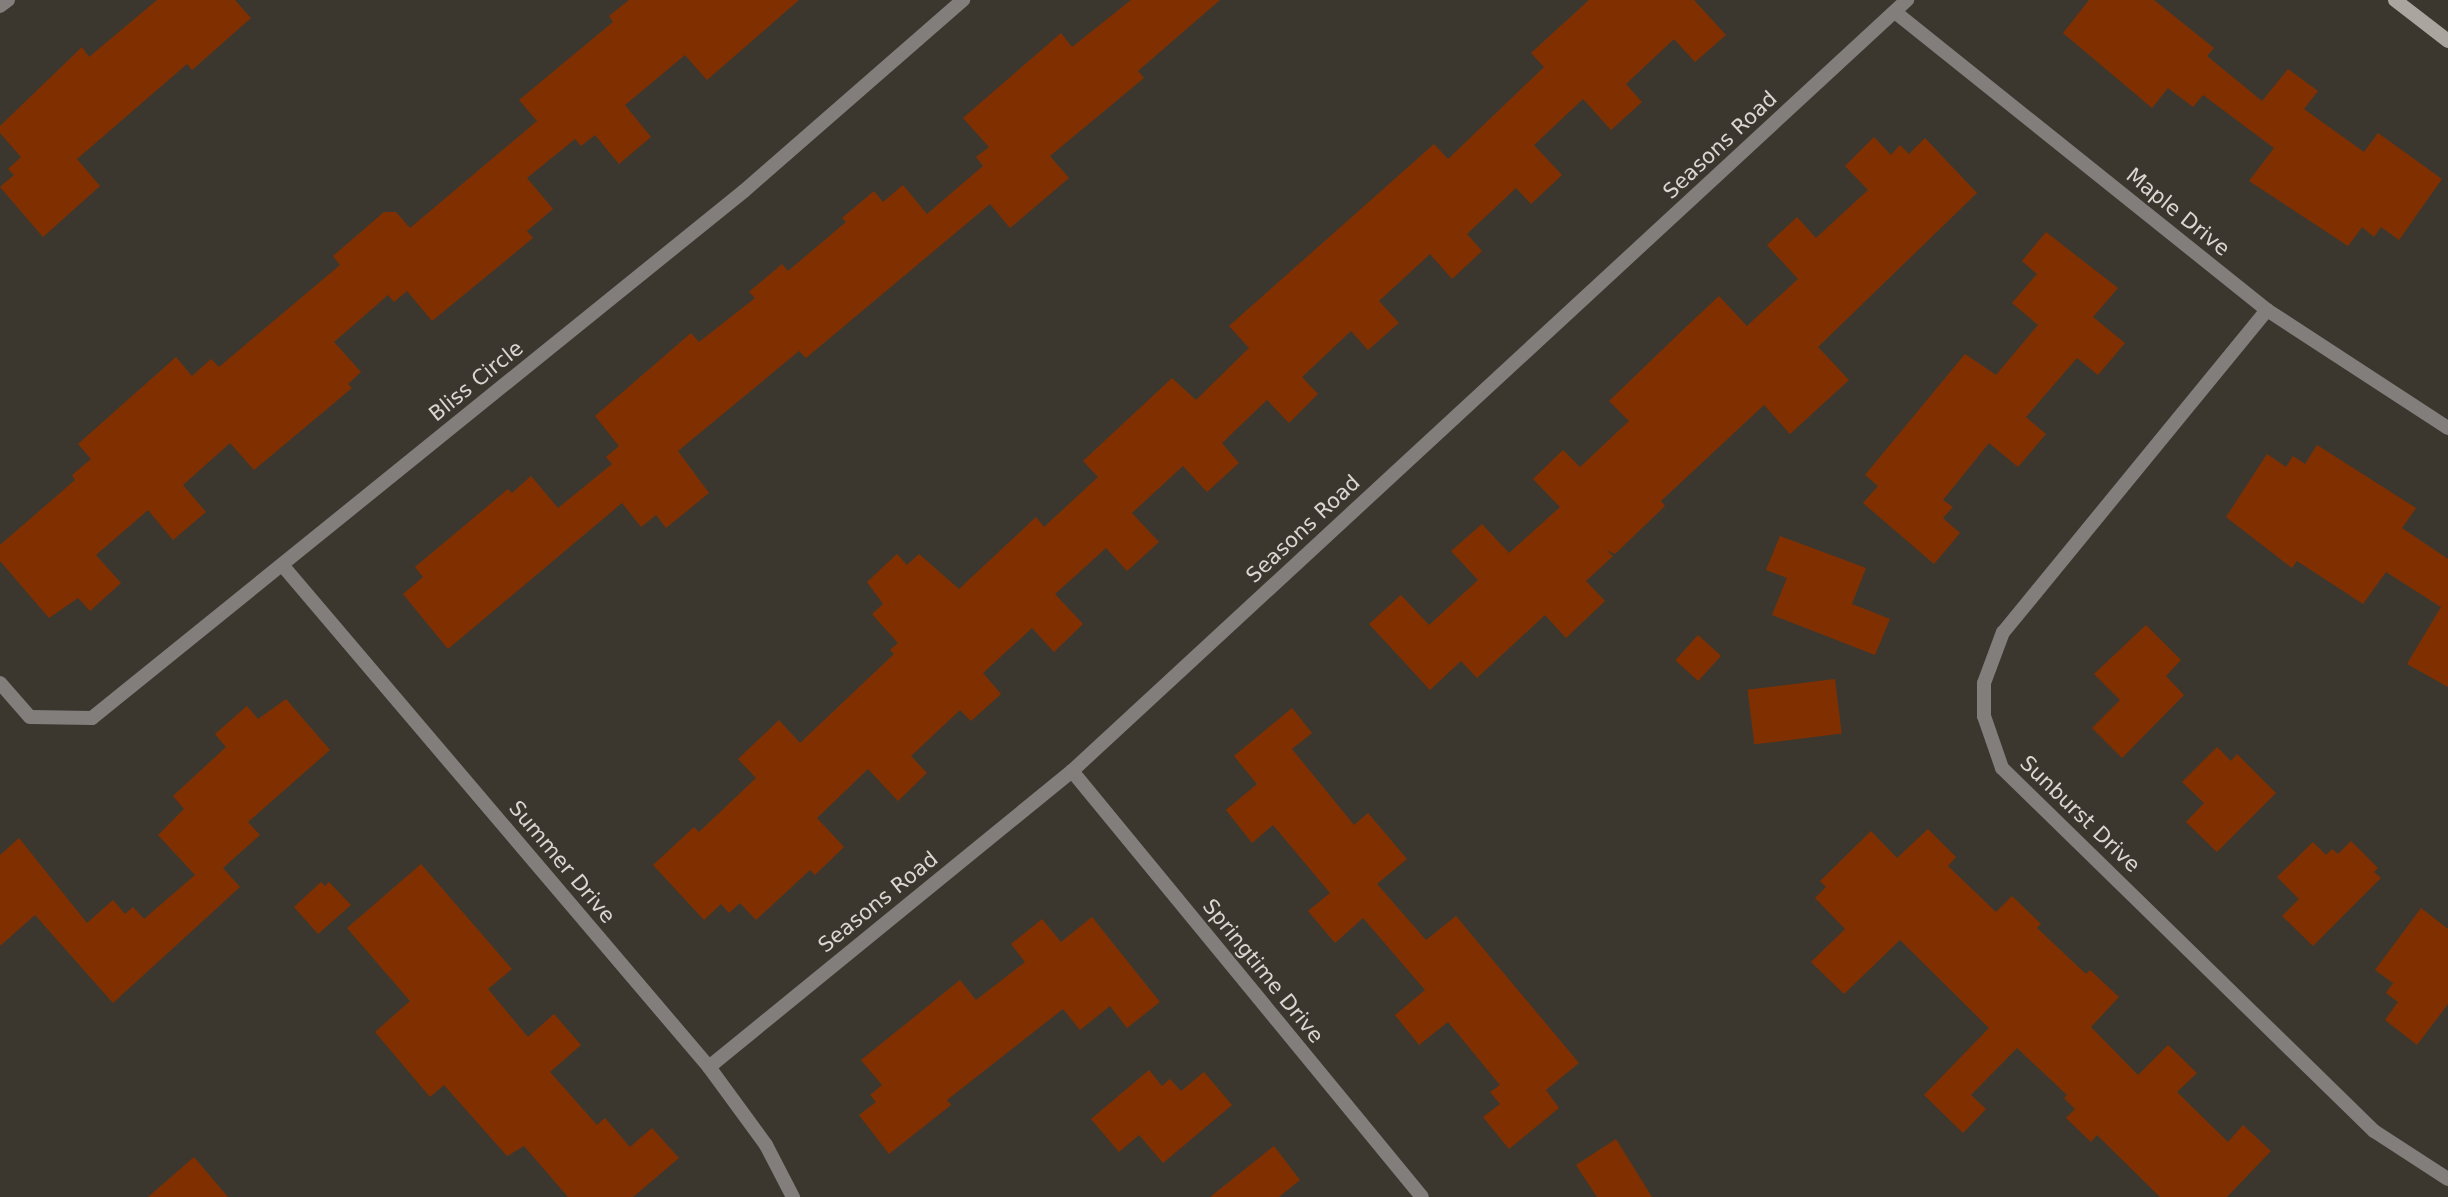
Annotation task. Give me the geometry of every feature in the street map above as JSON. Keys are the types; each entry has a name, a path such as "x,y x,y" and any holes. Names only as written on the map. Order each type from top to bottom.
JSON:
{"main road":[{"path":"2395,0 2448,41"}],"street":[{"path":"0,6 8,0"},
{"name":"Bliss Circle","path":"0,682 30,717 92,718 744,191 963,0"},
{"name":"Seasons Road","path":"709,1067 1072,771 1907,0"},
{"name":"Maple Drive","path":"1895,12 2267,310 2448,428"},
{"name":"Sunburst Drive","path":"2267,310 2003,632 1984,683 1984,716 2002,768 2374,1131 2448,1178"},
{"name":"Summer Drive","path":"283,566 709,1067 766,1144 793,1197"},
{"name":"Springtime Drive","path":"1072,771 1422,1197"}],"building":[{"path":"157,0 235,0 251,18 192,70 187,64 77,159 100,186 43,237 0,187 14,175 8,169 21,157 0,133 0,126 82,47 89,57"},
{"path":"629,0 799,0 707,80 685,55 625,105 651,137 619,164 595,135 581,146 575,139 527,178 553,209 527,231 533,238 432,321 407,291 394,302 388,295 334,342 361,372 348,384 352,388 254,470 230,443 183,485 206,512 173,540 148,510 96,555 121,583 90,611 78,598 49,618 0,561 0,545 75,480 72,475 91,459 78,444 176,357 192,376 211,359 219,367 340,265 333,256 384,212 396,212 410,228 537,121 519,100 613,22 609,16"},
{"path":"1131,0 1220,0 1138,71 1144,78 1050,156 1069,178 1010,228 990,204 806,358 799,351 678,451 709,493 666,528 656,515 641,527 622,503 448,649 403,594 423,577 415,567 508,489 512,493 531,476 558,508 612,464 606,457 619,446 595,416 691,333 699,342 755,298 749,292 782,264 788,271 846,222 842,218 874,191 883,202 903,185 927,214 983,166 976,157 989,147 963,118 1061,33 1072,47"},
{"path":"1589,0 1694,0 1726,35 1695,62 1674,39 1626,84 1642,102 1611,130 1583,99 1534,145 1562,175 1531,204 1516,188 1467,234 1482,251 1452,279 1430,254 1379,301 1399,323 1368,350 1351,331 1302,377 1318,394 1289,423 1267,400 1222,443 1239,463 1207,492 1183,466 1132,513 1159,542 1127,571 1106,548 1055,594 1083,624 1054,652 1032,628 983,673 1001,694 971,721 960,710 911,756 927,773 898,801 868,769 817,818 844,847 815,875 810,870 756,920 740,903 729,913 721,904 704,920 653,865 694,827 699,832 756,778 738,759 779,720 800,743 894,654 890,650 898,643 872,614 883,604 867,582 897,554 907,565 919,554 959,589 1036,517 1044,527 1098,477 1083,461 1172,378 1196,400 1249,348 1229,326 1434,144 1448,159 1544,67 1531,53"},
{"path":"2089,0 2154,0 2214,48 2207,56 2262,101 2288,69 2318,91 2304,109 2364,152 2378,133 2442,179 2399,240 2381,227 2374,237 2362,227 2348,246 2249,181 2274,148 2203,95 2193,107 2168,88 2152,108 2063,33"},
{"path":"1874,137 1891,155 1900,145 1909,154 1925,138 1977,193 1818,347 1849,380 1790,434 1764,405 1661,501 1665,506 1615,554 1606,550 1613,556 1586,581 1605,601 1566,638 1545,615 1477,678 1461,661 1430,690 1369,624 1401,595 1429,625 1478,580 1451,551 1482,524 1509,553 1560,507 1533,479 1563,450 1580,467 1629,421 1609,401 1689,324 1719,296 1747,326 1798,279 1767,245 1797,217 1816,238 1868,190 1845,166"},
{"path":"2046,232 2118,288 2093,317 2125,343 2098,375 2077,358 2026,417 2046,434 2018,467 1989,443 1943,500 1953,507 1943,518 1960,533 1934,564 1863,503 1878,486 1865,475 1965,354 1996,375 2038,325 2012,303 2037,274 2022,261"},
{"path":"2317,445 2416,508 2402,528 2448,559 2448,687 2407,664 2441,607 2386,572 2363,604 2297,561 2292,568 2226,517 2267,454 2286,467 2293,456 2305,464"},
{"path":"1780,536 1866,568 1852,604 1890,619 1875,655 1772,615 1787,578 1766,570"},
{"path":"2146,625 2181,660 2166,676 2184,695 2122,758 2092,728 2120,700 2094,674"},
{"path":"1698,635 1721,656 1698,681 1675,660"},
{"path":"1835,679 1842,734 1754,744 1748,690"},
{"path":"286,699 330,750 248,822 260,835 223,868 240,887 113,1003 35,915 0,946 0,855 19,838 87,923 113,900 125,914 133,907 144,919 195,875 158,835 184,809 173,796 226,747 215,734 247,706 258,719"},
{"path":"1292,708 1312,733 1292,749 1354,825 1368,813 1407,859 1377,884 1426,940 1456,916 1579,1063 1546,1090 1559,1108 1509,1149 1483,1117 1500,1104 1490,1092 1500,1085 1448,1022 1419,1045 1395,1015 1425,990 1363,918 1335,943 1308,911 1330,893 1273,825 1252,843 1226,810 1257,784 1234,756"},
{"path":"2217,747 2231,761 2237,754 2276,793 2217,852 2186,822 2204,803 2182,782"},
{"path":"1928,829 1956,857 1948,866 1996,912 2012,896 2041,924 2037,928 2086,974 2090,970 2119,997 2091,1027 2138,1075 2168,1045 2197,1073 2177,1092 2228,1142 2243,1125 2271,1151 2227,1197 2160,1197 2097,1135 2091,1142 2066,1118 2075,1109 2064,1098 2067,1095 2017,1048 1971,1095 1986,1109 1963,1133 1924,1095 1989,1028 1900,940 1844,994 1811,962 1845,929 1815,898 1826,887 1820,881 1871,831 1897,858"},
{"path":"2351,841 2378,868 2374,872 2381,878 2313,946 2282,916 2299,899 2277,877 2313,842 2326,855 2332,849 2338,854"},
{"path":"421,864 512,969 488,989 528,1037 554,1014 581,1045 550,1072 597,1125 605,1118 630,1147 652,1128 679,1158 633,1197 568,1197 524,1146 507,1156 444,1085 430,1097 375,1032 410,1001 347,928"},
{"path":"321,882 325,886 329,882 351,905 318,934 294,907"},
{"path":"2421,908 2448,929 2448,1004 2417,1045 2385,1020 2398,1002 2386,993 2393,983 2375,970"},
{"path":"1092,917 1160,1002 1127,1028 1110,1006 1080,1030 1063,1009 947,1100 951,1105 889,1154 859,1115 876,1102 870,1095 882,1085 861,1060 960,980 976,1000 1025,962 1011,944 1042,919 1061,942"},
{"path":"1149,1070 1162,1086 1170,1079 1181,1091 1204,1072 1232,1105 1163,1163 1139,1135 1119,1152 1091,1119"},
{"path":"1616,1139 1652,1197 1597,1197 1576,1165"},
{"path":"1274,1146 1300,1180 1279,1197 1210,1197"},
{"path":"194,1157 228,1197 148,1197"}]}
